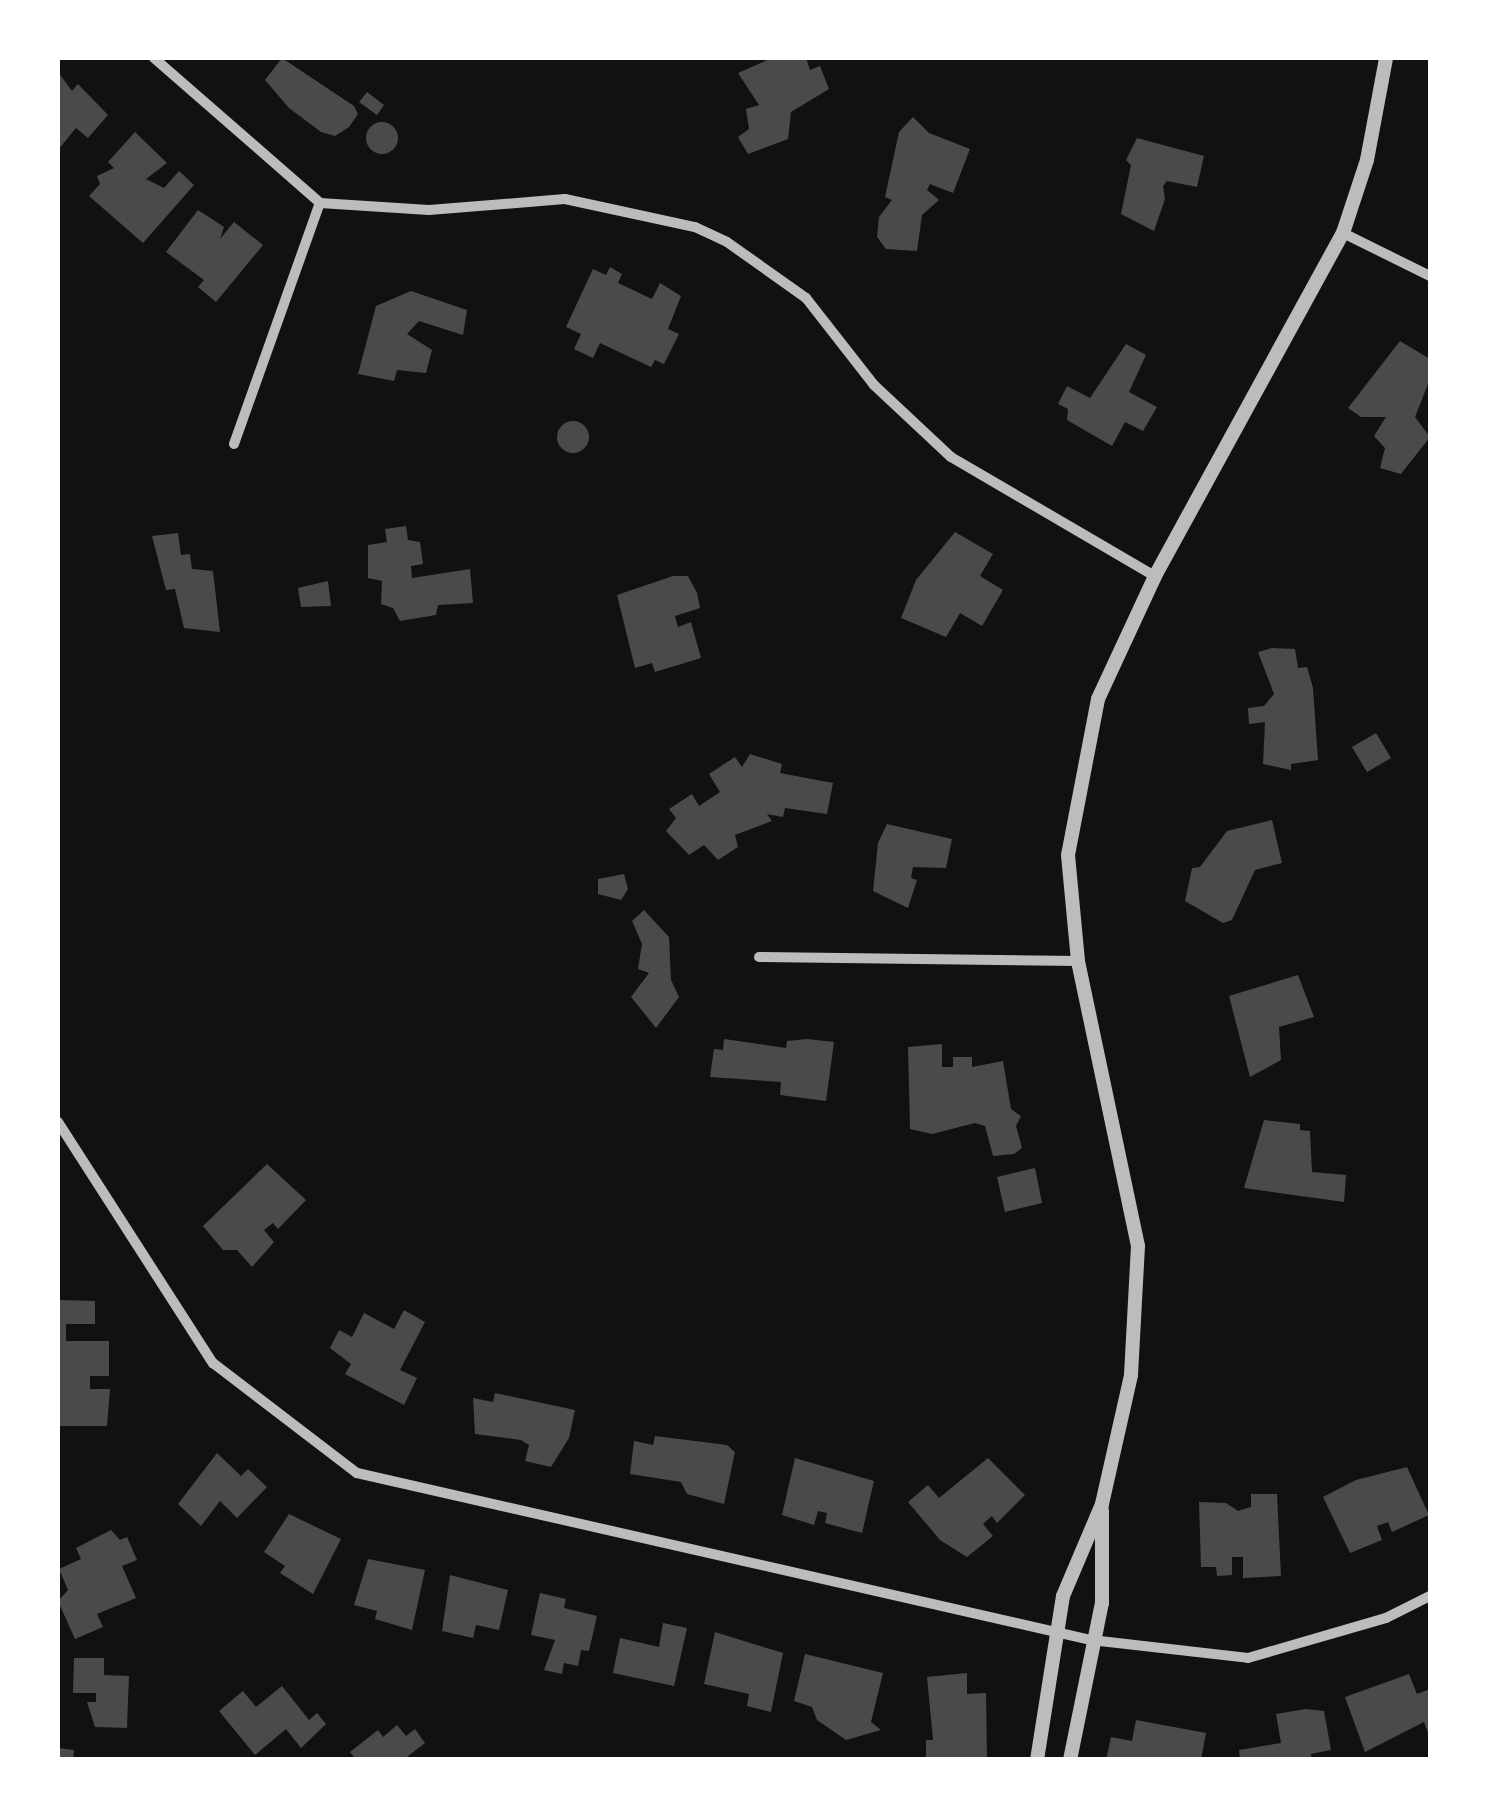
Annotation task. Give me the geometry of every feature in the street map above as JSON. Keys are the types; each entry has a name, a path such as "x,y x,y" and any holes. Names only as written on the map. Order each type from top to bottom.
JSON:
{"street":[{"path":"154,58 320,203 428,210 565,200 695,227 727,242 806,298 874,385 951,456 1156,576"},
{"path":"1037,1760 1063,1596 1102,1504 1131,1376 1138,1246 1078,962 1068,855 1098,699 1156,576 1343,234 1367,160 1386,58"},
{"path":"234,444 320,203"},
{"path":"1343,234 1430,276"},
{"path":"759,958 1078,962"},
{"path":"58,1122 213,1362 357,1473 1090,1640 1248,1658 1386,1618 1430,1596"},
{"path":"1070,1760 1090,1640 1102,1603 1102,1504"}],"building":[{"path":"282,58 354,106 358,114 349,127 335,136 321,132 289,108 265,80"},
{"path":"772,58 806,58 810,70 820,66 829,89 791,112 788,139 748,154 738,137 749,129 746,109 759,105 738,73"},
{"path":"58,72 72,91 78,84 108,115 88,138 76,128 58,150"},
{"path":"367,92 384,105 377,115 359,102"},
{"path":"913,117 929,133 970,149 953,193 930,184 927,190 939,200 922,215 917,251 886,249 877,237 879,217 892,200 885,197 899,132"},
{"path":"382,122 393,127 398,138 393,149 382,154 371,149 366,138 371,127"},
{"path":"135,132 167,163 146,179 164,188 179,171 194,185 143,243 89,196 100,184 97,176 114,168 108,162"},
{"path":"1137,138 1204,156 1197,187 1167,181 1163,186 1165,199 1154,231 1121,214 1131,165 1126,160"},
{"path":"198,210 224,227 220,239 234,222 263,245 216,302 198,287 204,280 166,252"},
{"path":"610,267 622,274 618,283 652,299 660,283 681,296 668,329 679,334 664,364 655,360 651,367 600,343 593,358 574,349 581,334 566,327 593,269 606,275"},
{"path":"411,291 467,310 463,335 419,321 407,334 432,350 426,373 397,370 394,381 358,374 376,306"},
{"path":"1400,341 1430,359 1430,379 1415,417 1430,437 1401,474 1380,468 1385,448 1374,436 1386,417 1361,417 1348,408"},
{"path":"1126,344 1146,355 1129,392 1157,407 1143,431 1125,422 1112,446 1067,420 1068,409 1058,404 1067,386 1090,398"},
{"path":"573,421 585,425 589,437 585,449 573,453 561,449 557,437 561,425"},
{"path":"406,526 408,540 420,542 423,564 411,566 412,578 470,569 473,603 438,605 436,615 400,621 393,608 381,604 382,581 368,578 368,545 387,542 385,529"},
{"path":"955,532 993,554 980,576 1003,590 982,626 960,613 946,637 901,618 916,580"},
{"path":"178,533 181,555 190,554 192,569 213,571 220,632 184,628 175,589 166,590 152,536"},
{"path":"673,576 688,576 697,593 700,608 675,616 678,627 691,622 701,658 655,672 652,663 635,668 617,595"},
{"path":"328,581 331,606 301,607 298,588"},
{"path":"1295,649 1298,668 1307,667 1313,688 1318,760 1291,764 1291,770 1263,764 1265,722 1249,724 1248,708 1264,706 1274,694 1258,652"},
{"path":"1376,733 1391,758 1367,772 1352,747"},
{"path":"750,754 782,764 780,773 833,783 827,814 785,808 783,817 767,814 772,821 735,835 738,847 718,860 704,845 689,855 666,831 676,818 669,809 692,794 699,806 720,792 709,774 735,757 742,767"},
{"path":"1272,820 1282,863 1255,870 1232,920 1223,923 1185,901 1192,868 1200,867 1227,831"},
{"path":"887,824 952,839 946,868 913,867 911,878 917,880 908,908 873,891 878,843"},
{"path":"624,874 628,889 621,900 598,894 598,879"},
{"path":"644,910 669,937 671,980 679,997 656,1028 631,997 649,973 638,969 642,944 632,921"},
{"path":"1298,975 1314,1017 1279,1027 1281,1060 1250,1077 1229,996"},
{"path":"724,1039 786,1048 787,1041 834,1042 826,1101 780,1095 781,1082 710,1077 714,1049 723,1050"},
{"path":"942,1044 942,1067 953,1067 953,1057 972,1057 972,1067 1003,1061 1011,1109 1021,1116 1016,1126 1022,1148 1014,1154 993,1156 985,1126 975,1123 932,1134 910,1129 908,1047"},
{"path":"1264,1120 1300,1124 1300,1130 1310,1131 1312,1172 1346,1175 1344,1202 1244,1188"},
{"path":"267,1164 306,1200 278,1229 273,1223 264,1230 274,1242 252,1267 237,1250 223,1250 203,1226"},
{"path":"1035,1168 1042,1203 1005,1212 997,1177"},
{"path":"58,1300 95,1301 95,1324 66,1324 66,1341 109,1341 109,1376 90,1376 90,1389 110,1389 107,1426 58,1426"},
{"path":"404,1310 425,1322 400,1370 417,1378 404,1405 345,1374 351,1364 330,1348 339,1330 352,1337 364,1313 394,1329"},
{"path":"495,1393 575,1410 569,1438 551,1467 525,1461 529,1445 521,1440 475,1434 473,1398 493,1402"},
{"path":"655,1436 727,1445 735,1452 724,1504 687,1494 681,1482 630,1474 634,1441 653,1445"},
{"path":"217,1453 241,1476 248,1469 267,1487 237,1518 220,1501 201,1526 178,1504"},
{"path":"795,1458 874,1481 862,1533 825,1523 827,1513 818,1511 814,1525 782,1515"},
{"path":"988,1458 1025,1495 997,1523 992,1516 983,1524 993,1536 967,1557 940,1540 908,1502 928,1485 939,1498"},
{"path":"1407,1467 1429,1515 1392,1532 1388,1522 1377,1526 1382,1540 1350,1553 1323,1497 1356,1480"},
{"path":"1251,1494 1277,1494 1281,1576 1243,1578 1243,1557 1232,1557 1232,1575 1217,1576 1216,1567 1201,1567 1199,1502 1226,1503 1238,1511 1251,1507"},
{"path":"289,1514 341,1539 313,1594 280,1573 285,1566 264,1552"},
{"path":"111,1530 120,1540 127,1537 137,1560 122,1566 136,1598 97,1614 103,1627 75,1639 58,1601 68,1590 59,1569 81,1559 76,1548"},
{"path":"368,1559 425,1570 412,1630 375,1619 377,1611 354,1605"},
{"path":"450,1575 508,1590 499,1630 476,1625 473,1638 442,1631"},
{"path":"540,1593 566,1599 564,1608 597,1616 589,1651 581,1650 578,1666 564,1663 562,1674 544,1670 555,1640 531,1635"},
{"path":"663,1623 687,1628 674,1686 613,1673 620,1638 659,1647"},
{"path":"715,1632 783,1653 771,1712 747,1706 749,1694 704,1684"},
{"path":"805,1654 883,1673 871,1722 881,1730 846,1740 817,1720 812,1707 794,1701"},
{"path":"74,1658 104,1658 104,1675 129,1676 127,1728 95,1727 87,1702 96,1702 96,1693 73,1693"},
{"path":"967,1673 967,1694 986,1693 987,1760 926,1760 926,1740 933,1740 927,1677"},
{"path":"1409,1674 1417,1694 1430,1689 1430,1738 1424,1722 1365,1752 1345,1697"},
{"path":"282,1686 309,1720 317,1713 326,1724 301,1748 286,1729 255,1755 219,1711 243,1691 256,1707"},
{"path":"1306,1709 1324,1711 1331,1750 1311,1754 1312,1760 1240,1760 1239,1750 1281,1743 1276,1714"},
{"path":"1136,1720 1206,1733 1201,1760 1106,1760 1111,1737 1132,1741"},
{"path":"397,1725 406,1736 415,1729 425,1743 403,1760 356,1760 350,1752 378,1730 383,1737"},
{"path":"58,1748 74,1750 73,1760 58,1760"}]}
